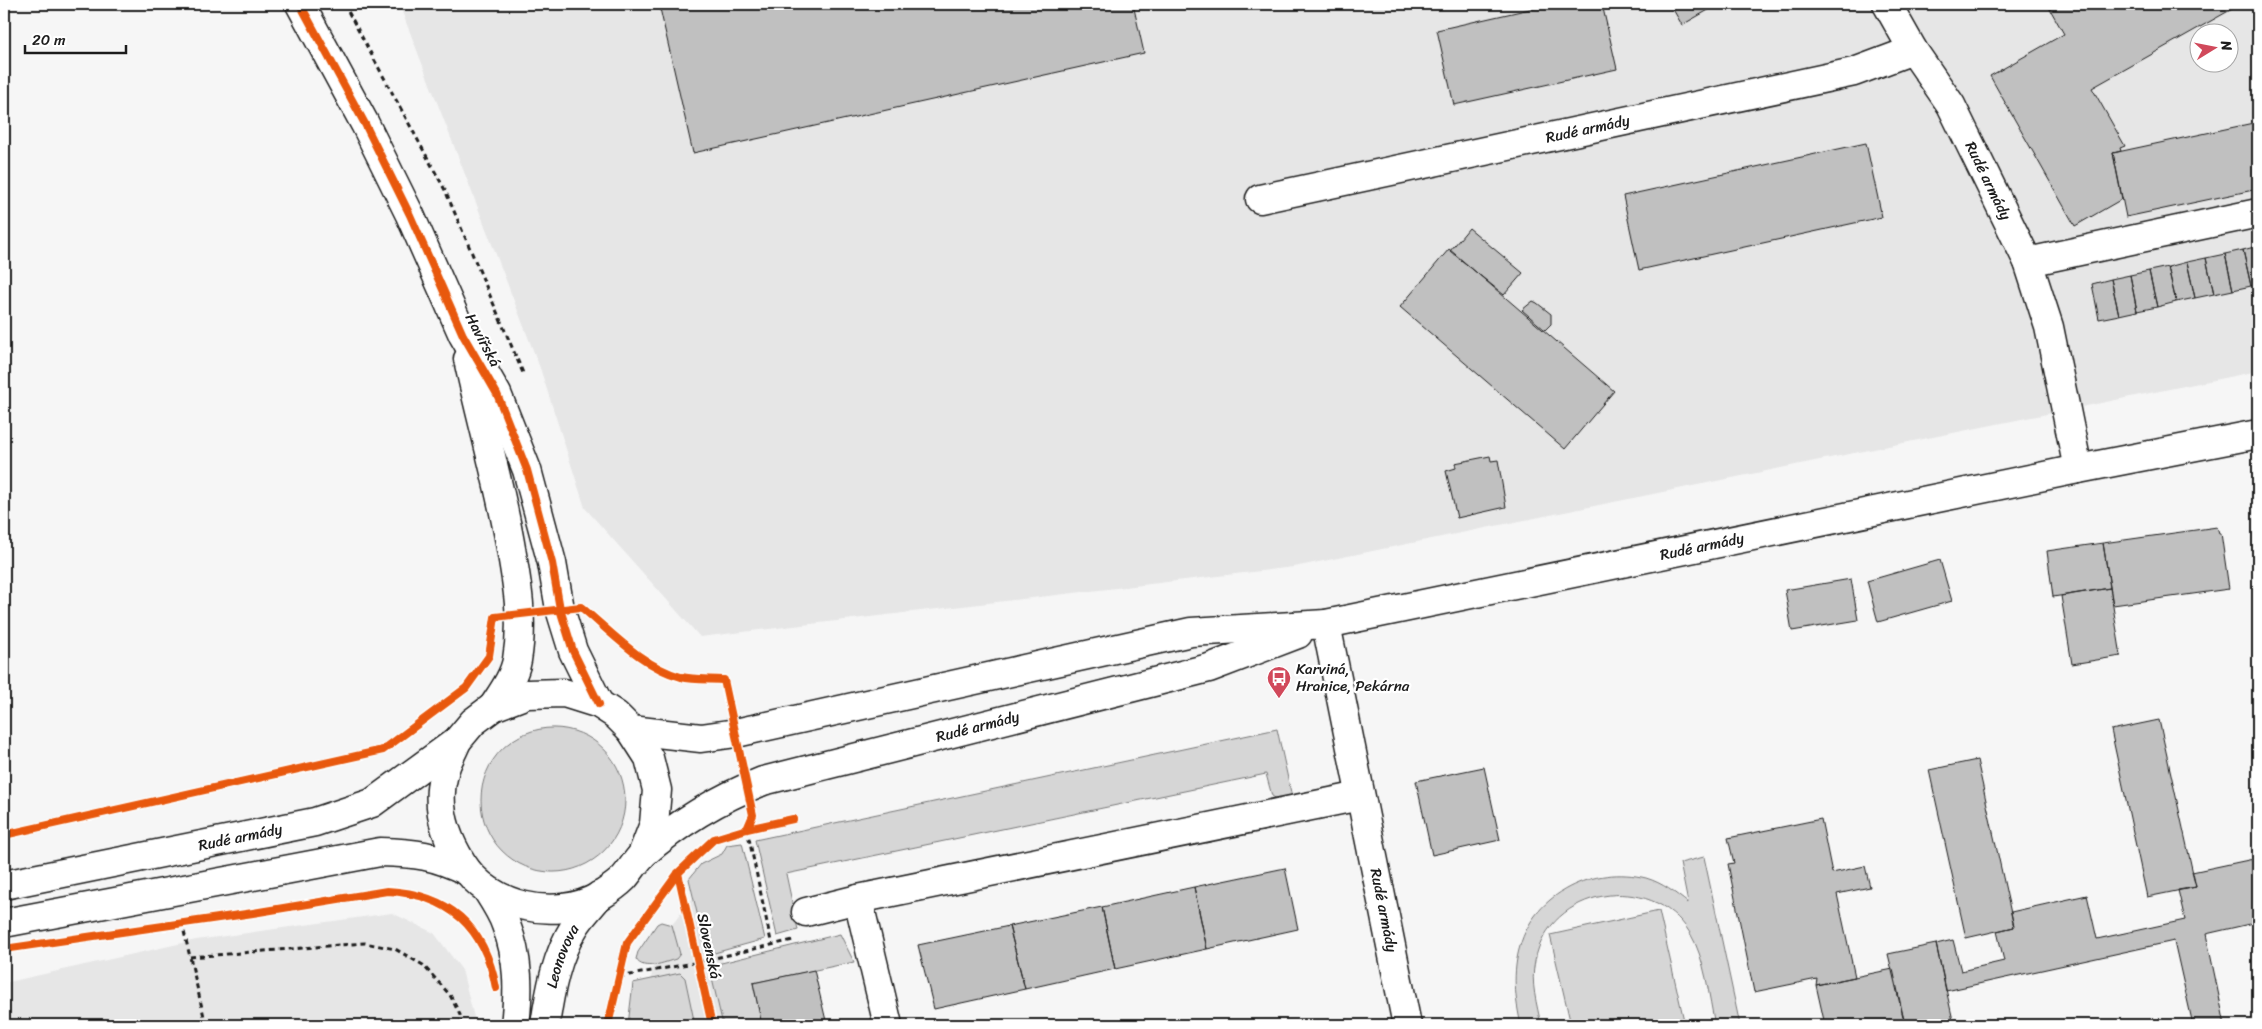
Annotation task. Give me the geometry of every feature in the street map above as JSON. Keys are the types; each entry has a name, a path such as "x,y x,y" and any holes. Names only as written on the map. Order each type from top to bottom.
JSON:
{"main road":[{"name":"Havířská","path":"300,4 365,124 410,216 463,335 497,394 528,470 552,563 560,609 573,651 599,704"},
{"name":"Rudé armády","path":"1887,4 1914,50 1951,105 2028,262 2049,327 2078,469"},
{"name":"Rudé armády","path":"1260,199 1854,72 1914,50"},
{"path":"2028,262 2258,213"},
{"name":"Havířská","path":"463,335 501,493 519,591 519,637 516,662 508,682 493,707"},
{"name":"Rudé armády","path":"631,730 701,738 710,737 1191,632 1326,624 2078,469 2258,434"},
{"name":"Rudé armády","path":"1326,624 1407,1025"},
{"name":"Rudé armády","path":"642,855 690,819 748,787 763,781 1209,668 1326,624"},
{"name":"Rudé armády","path":"4,884 314,822 372,803 457,741 473,722 493,707 527,694 564,693 599,704 616,715 631,730 649,758 657,790 654,824 642,855 624,879 599,896 572,906 542,909 514,903 488,890 467,871 449,842 440,808 443,773 457,741"},
{"path":"806,912 858,899 1360,796"},
{"name":"Rudé armády","path":"4,922 380,852 411,853 442,859 467,871"},
{"path":"488,890 506,923 513,949 519,990 515,1025"},
{"name":"Leonovova","path":"545,1025 549,993 561,954 575,925 599,896"},
{"path":"858,899 888,1025"}],"path":[{"path":"595,618 637,654 657,668 682,677 724,680"},
{"path":"756,827 742,830 772,946"},
{"path":"622,969 619,981 803,938 806,912"},
{"path":"172,925 191,922"},
{"path":"182,923 206,1025"},
{"path":"190,957 364,943 395,949 423,965 450,995 460,1015 461,1025"}],"shaded area":[{"path":"399,4 2258,4 2258,371 1294,567 700,637 585,508 540,368"},
{"path":"553,728 581,733 604,749 620,772 625,800 620,828 604,851 581,867 553,872 525,867 502,851 486,828 481,800 486,772 502,749 525,733"},
{"path":"1277,729 1292,797 1277,799 1272,796 1266,774 786,874 798,930 777,936 755,840"},
{"path":"742,843 765,939 707,955 689,879 701,864 722,854 727,845"},
{"path":"1704,857 1740,1025 1715,1025 1703,966 1695,943 1690,933 1673,913 1651,901 1628,895 1603,896 1580,903 1560,917 1544,936 1535,961 1533,977 1541,1025 1521,1025 1515,986 1520,946 1528,927 1539,911 1553,898 1569,887 1587,880 1606,876 1626,875 1646,878 1658,883 1688,903 1680,863"},
{"path":"706,881 736,1025 643,1025 657,944"},
{"path":"1659,911 1685,1025 1571,1025 1550,935"},
{"path":"392,913 434,933 462,970 476,1025 4,1025 4,983 196,940"},
{"path":"661,922 672,925 680,954 676,959 654,965 649,966 639,963 636,959 638,952 657,924"},
{"path":"840,934 854,962 753,983 761,1021 743,1025 723,1025 709,966"},
{"path":"680,973 685,978 695,1025 628,1025 633,983"}],"building":[{"path":"659,4 1133,4 1144,53 693,153"},
{"path":"1552,4 1602,4 1617,69 1454,105 1437,30"},
{"path":"1670,4 1719,4 1682,25"},
{"path":"2047,4 2241,4 2209,22 2190,22 2190,33 2092,88 2125,146 2120,148 2121,151 2113,153 2122,199 2075,226 1990,76 2064,34"},
{"path":"2258,122 2258,189 2126,217 2113,153"},
{"path":"1866,143 1882,217 1639,270 1623,196"},
{"path":"1469,228 1523,273 1504,295 1450,251"},
{"path":"2258,246 2258,284 2251,286 2243,250"},
{"path":"1449,249 1614,391 1565,449 1400,307"},
{"path":"2243,250 2251,286 2233,290 2225,254"},
{"path":"2225,254 2233,290 2214,294 2206,258"},
{"path":"2206,258 2214,294 2195,298 2187,262"},
{"path":"2187,262 2195,298 2176,302 2168,267"},
{"path":"2168,267 2176,302 2157,307 2149,271"},
{"path":"2149,271 2157,307 2137,311 2130,275"},
{"path":"2130,275 2137,311 2119,315 2111,279"},
{"path":"2111,279 2119,315 2099,319 2092,284"},
{"path":"1533,301 1551,314 1551,324 1545,330 1522,310"},
{"path":"1490,456 1491,461 1498,460 1506,507 1457,518 1446,471 1456,468 1455,463"},
{"path":"2217,527 2219,533 2221,533 2229,589 2113,605 2103,543"},
{"path":"2103,543 2110,588 2053,597 2047,551"},
{"path":"1940,560 1952,601 1878,622 1867,581"},
{"path":"1851,579 1858,620 1792,631 1785,590"},
{"path":"2110,588 2121,656 2072,664 2061,596"},
{"path":"2159,720 2196,887 2147,897 2111,730"},
{"path":"1977,760 2014,927 1966,938 1929,770"},
{"path":"1484,767 1500,840 1432,855 1416,781"},
{"path":"1821,819 1832,873 1865,866 1870,887 1837,894 1855,977 1816,985 1817,979 1754,992 1728,864 1734,863 1728,838"},
{"path":"2258,858 2258,922 2206,934 2225,1025 2193,1025 2174,941 1946,991 1936,944 1953,940 1961,971 2004,961 1997,931 2014,927 2011,912 2087,895 2097,939 2185,920 2178,890 2196,887 2192,872"},
{"path":"1285,868 1298,929 1207,949 1194,887"},
{"path":"1194,887 1207,949 1115,969 1102,907"},
{"path":"1102,907 1115,969 1025,989 1009,926"},
{"path":"1009,926 1025,989 934,1009 918,945"},
{"path":"1936,944 1954,1025 1905,1025 1888,954"},
{"path":"1893,969 1905,1025 1825,1025 1816,985"},
{"path":"814,970 827,1025 762,1025 753,983"},
{"path":"1349,1020 1351,1025 1322,1025"}],"cycle path":[{"path":"300,4 365,124 410,215 463,335 497,394 527,470 552,563 560,609 573,651 599,704"},
{"path":"4,835 383,750 466,688 489,656 495,617 581,607 628,648 667,672 681,677 724,680 753,815 747,829"},
{"path":"608,1025 627,943 678,873 714,839 747,829 793,819"},
{"name":"Slovenská","path":"678,873 712,1025"},
{"path":"4,949 253,913 387,891 429,899 446,907 461,918 473,931 483,948 491,966 496,988"}],"place":[{"name":"Karviná, Hranice, Pekárna","path":"1279,699"}]}
